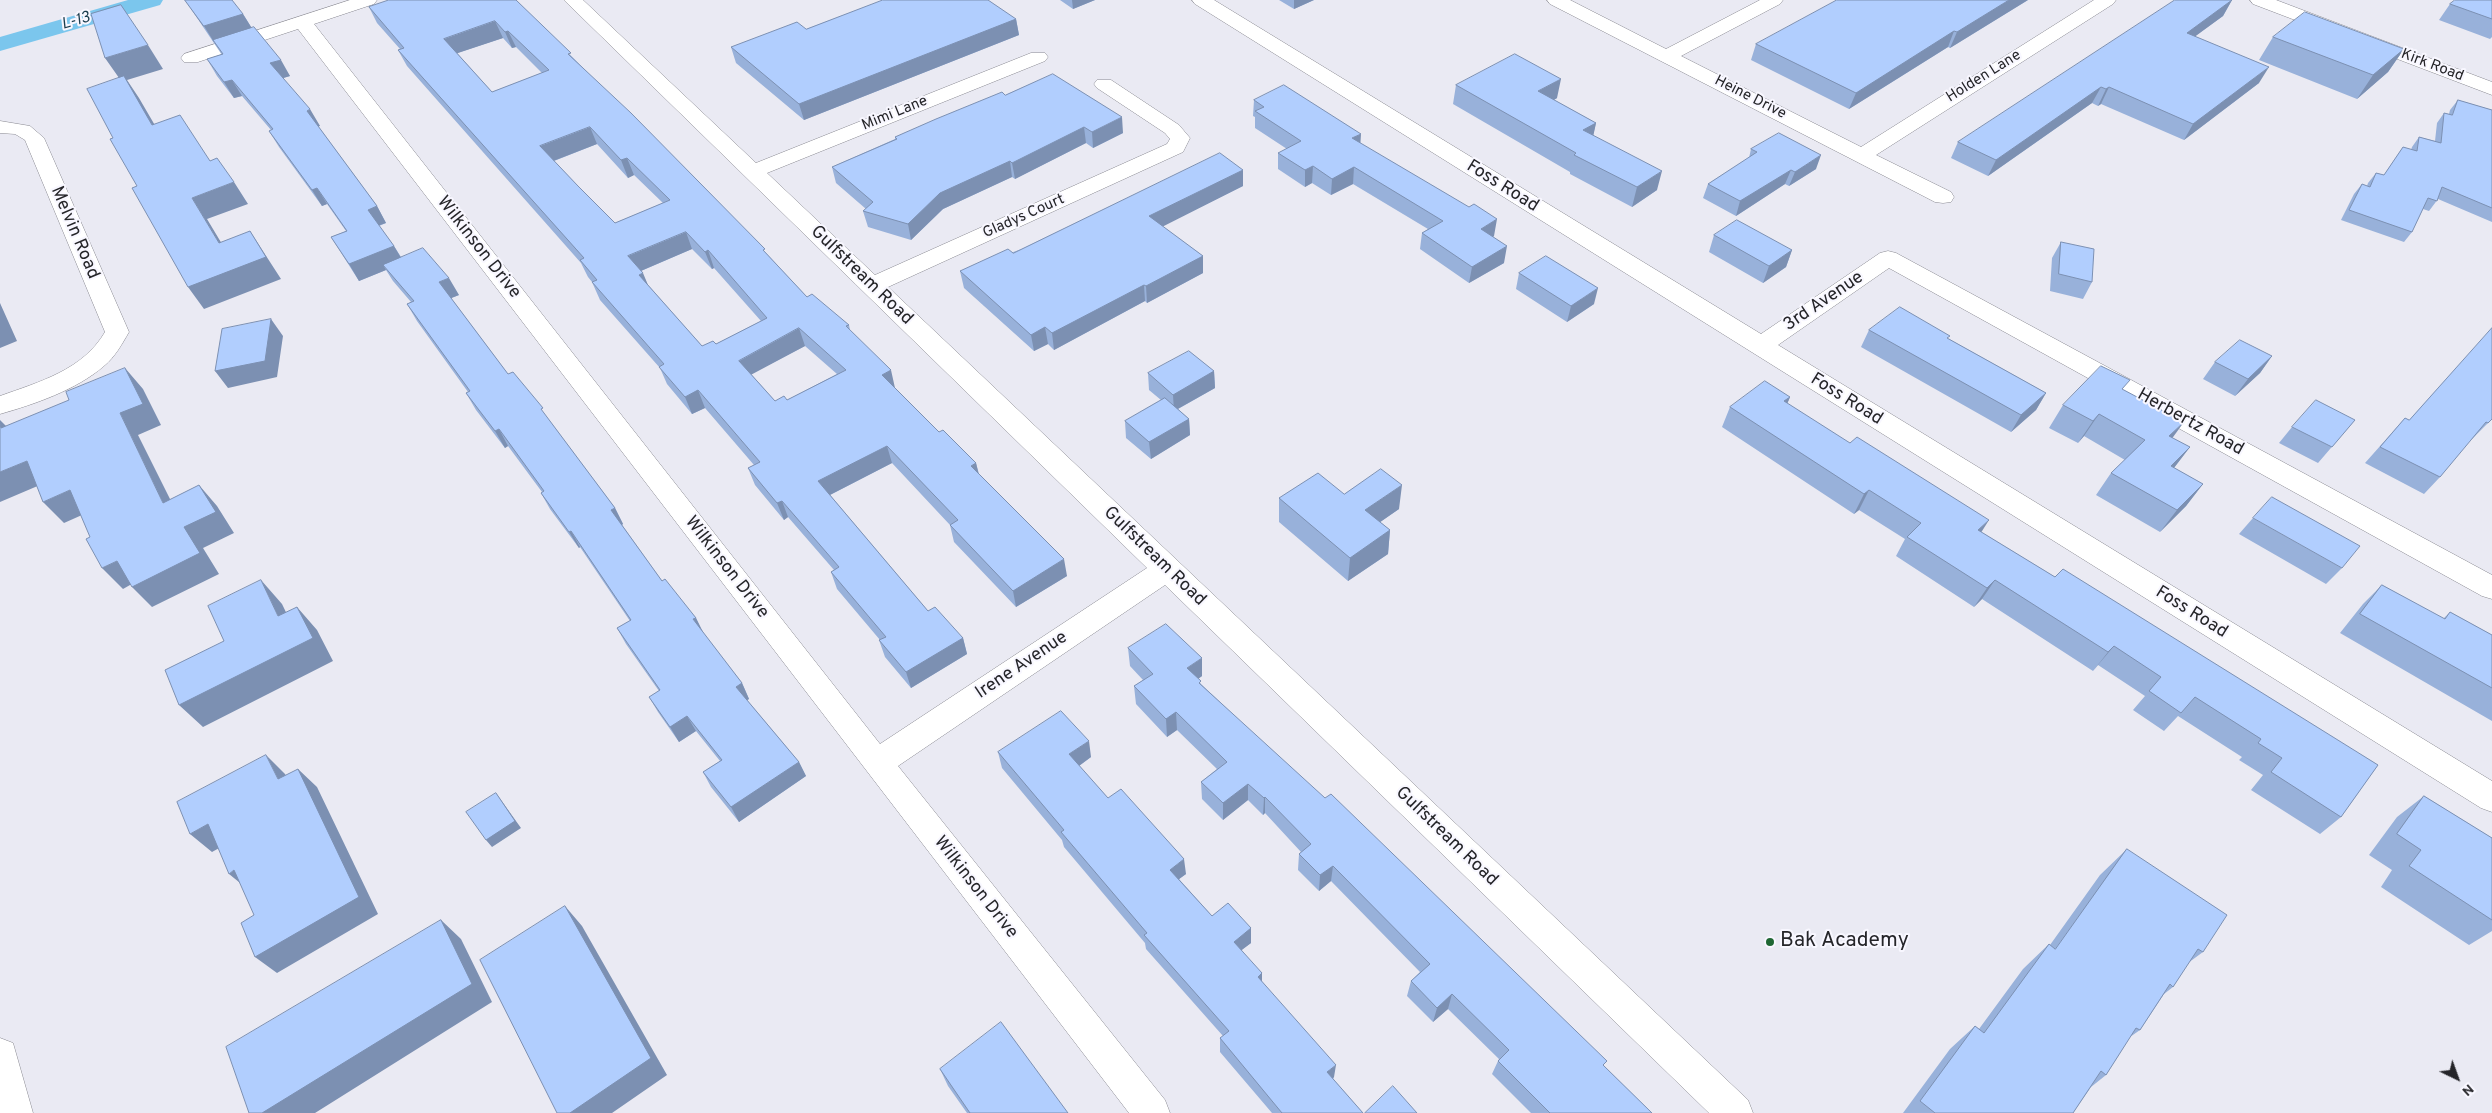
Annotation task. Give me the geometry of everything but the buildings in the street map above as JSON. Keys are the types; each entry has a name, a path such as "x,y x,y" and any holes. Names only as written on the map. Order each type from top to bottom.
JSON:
{"street":[{"path":"191,58 368,0"},
{"name":"Gulfstream Road","path":"573,0 1735,1113"},
{"name":"Foss Road","path":"1201,0 2492,798"},
{"name":"Heine Drive","path":"1556,0 1943,197"},
{"path":"1666,56 1774,0"},
{"name":"Holden Lane","path":"1862,155 2107,0"},
{"name":"Kirk Road","path":"2260,0 2492,89"},
{"name":"Wilkinson Drive","path":"302,21 877,763 1152,1113"},
{"name":"Mimi Lane","path":"752,172 1038,57"},
{"name":"Gladys Court","path":"871,286 1176,148 1180,138 1172,130 1104,84"},
{"name":"Melvin Road","path":"0,127 28,132 34,138 117,332 112,345 99,358 81,371 0,405"},
{"name":"3rd Avenue","path":"1759,346 1888,258"},
{"name":"Herbertz Road","path":"1888,258 2492,588"},
{"name":"Irene Avenue","path":"877,763 1167,569"},
{"path":"0,1056 15,1113"}],"waterway":[{"name":"L-13","path":"0,44 152,0"}],"place":[{"name":"Bak Academy","path":"1770,942"}]}
